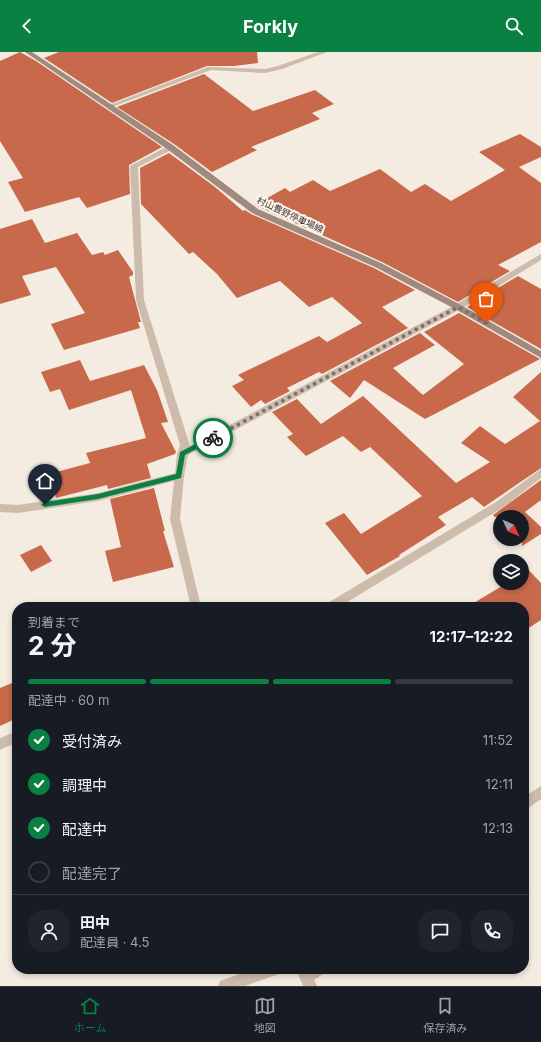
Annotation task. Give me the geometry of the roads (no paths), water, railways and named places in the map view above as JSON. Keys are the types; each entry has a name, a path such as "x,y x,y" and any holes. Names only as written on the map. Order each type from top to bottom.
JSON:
{"main road":[{"name":"村山豊野停車場線","path":"28,52 170,147 255,211 378,265 458,307 541,355"}],"street":[{"path":"110,106 210,68 265,71 280,68 324,52"},
{"path":"170,147 134,166 140,300 185,445 182,454 179,476 175,519 195,602"},
{"path":"182,454 458,307 541,257"},
{"path":"338,602 499,505 541,473"},
{"path":"0,508 18,509 98,497 179,476"},
{"path":"0,744 12,738"},
{"path":"529,801 541,792"},
{"path":"225,986 260,974"}]}
